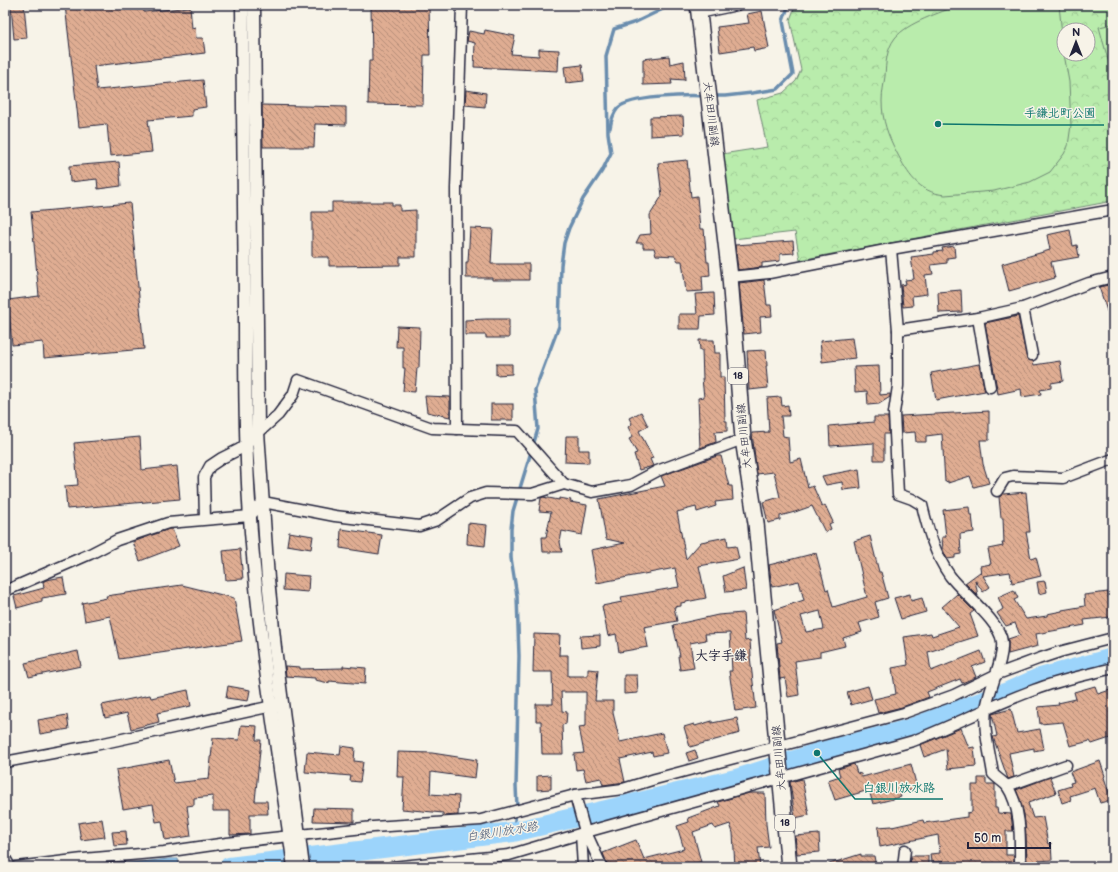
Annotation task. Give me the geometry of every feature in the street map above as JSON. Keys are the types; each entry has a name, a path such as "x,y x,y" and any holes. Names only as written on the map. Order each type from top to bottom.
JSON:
{"main road":[{"name":"大牟田川副線","path":"698,9 730,277 743,439 756,523 789,867"}],"street":[{"path":"242,5 245,370 250,516 255,580 277,705 296,798 294,867"},
{"path":"254,5 258,432 277,705"},
{"path":"457,429 456,189 462,5"},
{"path":"698,9 737,5"},
{"path":"730,277 769,273 891,249 1113,210"},
{"path":"891,249 898,330 898,386 894,413 898,494 912,499 922,505 928,532 950,575 997,628 1002,641 1000,658 986,710 986,727 993,774 1007,786 1014,802 1020,830 1020,867"},
{"path":"898,330 978,318 1023,308 1089,283 1113,277"},
{"path":"1023,308 1032,355"},
{"path":"978,318 990,387"},
{"path":"205,519 204,477 210,466 240,449 278,415 293,395 298,380 432,428 517,431 564,484 592,492 631,485 657,471 743,439"},
{"path":"997,491 1005,478 1013,476 1063,478 1113,458"},
{"path":"263,502 335,516 418,526 437,520 470,498 486,493 532,494 564,484"},
{"path":"5,592 90,554 117,540 168,523 250,516 263,502"},
{"path":"16,867 83,859 164,852 227,843 374,827 480,820 623,789 655,779 778,748 904,713 954,695 995,675 1059,652 1113,638"},
{"path":"392,867 447,864 508,855 584,831 913,741 948,728 1034,690 1113,668"},
{"path":"5,762 95,745 277,705"},
{"path":"1007,786 1066,765"},
{"path":"576,798 584,831 602,867"},
{"path":"583,867 584,831"},
{"path":"294,836 304,867"},
{"path":"903,867 905,850"},
{"path":"5,858 10,867"}],"green space":[{"path":"816,5 1113,5 1113,201 800,260 795,232 733,239 722,154 767,147 757,100 783,93 796,81 801,70 790,20 794,9"},
{"path":"959,5 1059,5 1061,22 1056,22 1056,62 1065,62 1069,82 1071,125 1068,146 1064,154 1050,172 1030,182 994,191 945,195 928,190 921,186 910,175 897,153 884,121 882,98 887,57 892,43 901,32 908,27"},
{"path":"1113,24 1113,78 1099,27"}],"water":[{"path":"178,859 179,866 186,867 95,867"}],"building":[{"path":"24,5 27,38 14,39 11,6"},
{"path":"65,5 143,5 144,12 190,7 192,28 195,27 196,38 203,38 205,53 94,66 97,90 203,80 206,107 192,109 192,116 148,120 152,152 110,156 107,124 79,127"},
{"path":"371,5 429,5 430,55 424,55 423,105 368,104 369,61 372,61"},
{"path":"762,11 769,48 754,51 753,47 720,52 717,27 749,23 747,14"},
{"path":"485,30 515,36 511,54 539,56 539,49 559,50 558,71 474,67 475,43 467,41 469,31 484,34"},
{"path":"669,56 670,64 684,61 685,80 671,79 672,84 643,85 643,59"},
{"path":"582,65 584,81 566,83 564,67"},
{"path":"466,90 486,93 485,107 465,105"},
{"path":"262,105 346,107 346,125 315,124 314,147 263,147"},
{"path":"683,116 684,134 650,136 650,117"},
{"path":"687,160 691,197 697,196 700,229 704,229 707,262 709,262 710,275 702,276 703,291 686,292 682,261 678,261 675,256 656,255 654,248 643,248 643,243 636,243 640,235 651,234 650,215 662,196 658,163"},
{"path":"119,162 121,186 98,189 97,179 70,182 69,166"},
{"path":"332,202 392,202 392,205 400,205 400,211 416,210 416,257 400,257 400,265 329,266 329,257 312,257 312,212 332,212"},
{"path":"130,203 144,349 44,358 43,342 12,345 8,300 39,296 31,212"},
{"path":"470,228 493,229 491,264 529,264 529,280 466,278 466,262 468,262"},
{"path":"1070,230 1073,246 1077,245 1079,257 1051,262 1055,278 1009,291 1002,264 1050,250 1047,235"},
{"path":"793,241 794,253 780,254 780,261 762,263 762,267 738,270 735,245"},
{"path":"954,246 955,257 947,258 947,263 931,265 933,274 925,275 927,294 912,296 913,306 903,307 901,285 906,284 905,280 914,279 911,257 934,254 934,252 943,251 942,248"},
{"path":"764,280 767,305 771,305 772,316 760,317 761,332 744,334 739,283"},
{"path":"1113,284 1113,323 1111,323 1099,287"},
{"path":"961,290 962,312 939,313 938,292"},
{"path":"714,293 715,315 701,316 700,329 679,329 679,314 697,314 695,294"},
{"path":"1018,316 1027,359 1033,361 1034,365 1060,361 1063,381 1051,383 1051,388 1040,390 1041,394 1022,397 1021,389 998,394 985,323"},
{"path":"509,319 509,338 486,338 486,335 465,335 465,320"},
{"path":"397,326 420,327 419,368 417,368 415,392 403,391 405,368 403,368 403,347 396,347"},
{"path":"852,338 855,358 822,362 820,341"},
{"path":"699,340 714,340 715,353 720,353 720,377 724,377 725,421 727,421 727,431 715,432 716,442 700,448 698,398 704,397 702,379 702,350 700,350"},
{"path":"766,350 768,388 749,390 747,351"},
{"path":"496,364 512,364 512,374 496,375"},
{"path":"979,364 985,391 936,400 931,373"},
{"path":"879,366 880,395 890,394 890,397 879,404 868,405 867,391 855,392 854,367"},
{"path":"425,396 450,397 450,417 427,412"},
{"path":"781,397 782,406 788,405 789,416 781,416 783,436 788,437 790,462 801,459 808,488 813,486 822,507 825,505 833,522 829,524 831,529 825,532 812,506 780,516 780,520 768,523 763,502 780,497 774,472 757,474 752,433 769,432 767,398"},
{"path":"491,404 513,404 513,420 491,420"},
{"path":"989,411 989,440 980,440 983,464 989,483 974,487 970,476 948,483 948,481 945,482 942,434 926,436 926,442 916,442 915,432 902,433 901,416"},
{"path":"641,412 648,426 639,431 653,458 650,459 653,466 639,470 634,454 637,453 629,439 633,437 628,427 632,424 629,418"},
{"path":"874,417 888,417 889,434 884,434 884,460 874,460 874,443 830,446 829,426 874,422"},
{"path":"566,436 579,436 579,450 589,450 589,463 565,462"},
{"path":"140,437 142,470 177,466 180,499 67,509 65,486 78,485 74,443"},
{"path":"717,456 721,456 729,486 732,486 733,500 715,502 716,506 697,512 696,507 677,512 686,559 701,542 727,537 728,547 736,546 739,559 699,566 706,598 681,603 681,606 674,607 677,621 644,627 648,647 619,652 616,634 608,636 602,606 622,602 621,597 679,587 675,568 597,583 591,550 625,543 606,539 599,499 665,486 661,476"},
{"path":"859,469 861,488 843,490 842,482 826,485 822,476"},
{"path":"1026,492 1030,532 1026,532 1031,559 1036,557 1041,576 1012,583 1010,572 983,576 990,587 983,592 975,580 978,596 965,583 980,572 981,574 980,566 991,564 988,549 1003,546 1003,518 1001,518 999,497 1003,494"},
{"path":"543,497 559,500 559,498 571,500 570,502 587,505 582,535 562,531 560,542 562,552 543,552 542,537 546,537 551,512 539,511 541,498"},
{"path":"969,507 970,515 972,515 974,532 960,534 961,554 955,555 955,558 947,559 943,550 942,537 946,537 943,510"},
{"path":"468,523 487,525 485,546 467,544"},
{"path":"172,529 179,546 140,561 133,542"},
{"path":"341,529 382,535 379,554 340,548"},
{"path":"289,532 313,536 311,549 287,545"},
{"path":"870,536 879,572 881,572 888,598 875,602 879,617 859,623 862,632 843,638 845,646 820,652 820,657 795,661 799,695 788,697 785,678 780,679 777,643 782,642 774,610 804,600 799,581 772,587 769,565 816,553 826,590 828,589 833,607 867,597 854,541","holes":["820,611 824,629 806,632 801,616"]},
{"path":"240,549 243,579 226,580 223,551"},
{"path":"743,568 746,590 726,592 723,576"},
{"path":"284,574 309,576 308,592 283,590"},
{"path":"63,577 66,594 42,598 42,601 17,608 14,596 44,588 43,582 46,580"},
{"path":"1045,581 1047,592 1039,594 1037,582"},
{"path":"182,585 234,598 242,641 119,659 110,616 85,621 82,603 107,598 106,596"},
{"path":"1014,590 1018,598 1014,600 1026,619 1047,616 1047,614 1062,610 1085,606 1084,595 1108,592 1111,617 1084,620 1085,625 1036,634 1038,646 1008,654 1008,639 1020,635 1015,623 1006,626 997,613 1003,609 998,597"},
{"path":"910,594 911,601 922,598 926,612 901,619 894,598"},
{"path":"957,594 974,611 970,614 978,636 928,652 931,671 981,651 985,662 972,667 976,677 962,683 960,679 927,692 929,697 902,707 878,713 874,699 896,694 892,668 908,665 904,637 931,633 932,636 959,627 942,607"},
{"path":"743,613 745,641 750,640 750,656 756,708 735,711 729,671 732,671 730,633 705,634 706,640 690,643 694,668 680,670 678,656 680,656 673,625 718,615"},
{"path":"534,634 560,635 559,655 568,655 568,676 588,676 588,669 598,670 595,701 613,701 613,713 620,742 662,733 667,753 653,756 652,752 620,759 625,782 603,785 601,778 586,781 583,769 576,770 574,754 584,753 579,727 586,726 586,692 561,692 562,711 567,712 566,724 562,725 563,754 542,754 541,721 536,721 536,704 553,704 552,672 533,672"},
{"path":"600,635 600,646 581,648 580,636"},
{"path":"78,651 81,666 29,677 25,663"},
{"path":"285,666 300,667 300,669 343,668 343,666 366,668 365,684 329,681 329,683 315,680 315,678 286,676"},
{"path":"624,675 637,675 638,693 624,694"},
{"path":"228,686 250,690 248,701 226,698"},
{"path":"868,686 872,699 851,705 847,692"},
{"path":"1095,686 1098,694 1113,689 1113,710 1110,711 1113,722 1113,737 1092,744 1090,741 1070,746 1063,722 1040,724 1038,707 1059,705 1058,703 1076,699 1074,692"},
{"path":"188,690 191,706 157,713 159,722 131,729 127,713 105,718 102,705 150,695 151,698"},
{"path":"1011,709 1017,733 1040,729 1044,749 1034,751 1034,748 1009,753 1014,777 1008,779 993,737 997,736 992,714"},
{"path":"67,715 69,729 40,734 38,720"},
{"path":"737,718 740,733 690,747 684,727 694,724 695,726 712,721 712,723"},
{"path":"241,725 257,726 256,740 261,740 255,801 267,801 268,814 250,814 250,834 230,835 230,811 213,811 213,796 194,798 194,805 187,806 191,836 165,840 162,821 156,822 153,804 123,809 116,770 169,760 174,783 209,779 213,738 239,740"},
{"path":"961,728 969,748 974,747 976,766 948,769 946,749 924,757 920,745"},
{"path":"341,746 355,748 354,761 363,762 360,782 350,781 351,776 305,772 307,752 340,755"},
{"path":"695,750 698,758 689,761 686,753"},
{"path":"398,752 432,753 477,760 475,778 431,772 430,794 459,796 458,815 443,816 443,813 402,809 404,777 397,777"},
{"path":"1100,761 1111,800 1100,803 1095,788 1070,796 1071,800 1062,803 1058,790 1071,786 1070,783 1074,782 1070,772"},
{"path":"854,764 857,773 861,774 862,777 911,764 917,788 899,792 901,797 873,804 869,790 835,800 828,780 840,776 838,769"},
{"path":"551,775 551,789 537,790 537,776"},
{"path":"1050,777 1056,793 1028,803 1033,818 1043,817 1048,844 1051,843 1052,860 1038,861 1038,864 1027,865 1024,814 1016,790"},
{"path":"978,778 986,778 986,784 995,784 995,808 997,808 998,813 1011,814 1013,831 1006,831 1006,855 1014,855 1014,865 1004,867 952,867 951,861 931,862 930,854 940,853 938,835 880,847 878,827 892,827 923,820 924,823 967,817 967,813 972,812 972,785 978,785"},
{"path":"802,779 809,815 795,818 790,782"},
{"path":"749,793 765,793 766,824 769,847 758,848 760,867 735,867 733,833 730,824 715,829 713,825 693,832 701,862 686,865 687,867 608,867 603,853 636,840 644,859 684,849 677,826 689,822 688,818 720,806 718,802"},
{"path":"314,808 354,809 354,822 313,821"},
{"path":"102,819 105,837 81,840 78,823"},
{"path":"126,831 127,845 114,846 112,832"},
{"path":"819,834 820,852 797,854 795,836"},
{"path":"861,854 861,856 874,856 876,867 826,867 826,865"},
{"path":"911,856 928,856 928,867 910,867"}],"waterway":[{"path":"513,832 517,807 516,786 519,656 517,596 511,558 511,529 513,511 538,429 535,390 559,326 561,265 564,243 569,228 583,199 602,171 611,153 608,133 606,56 614,29 636,22 667,7 690,5"},
{"path":"712,96 725,96 778,89 793,74 783,21 788,7 796,5"},
{"path":"610,128 615,113 618,108 624,104 660,97 706,96"},
{"name":"白銀川放水路","path":"229,867 513,832 598,812 736,779 817,753 906,730 1010,691 1037,679 1113,658"}],"place":[{"name":"手鎌北町公園","path":"938,124"},
{"name":"白銀川放水路","path":"817,753"}],"district":[{"name":"大字手鎌","path":"721,656"}]}
